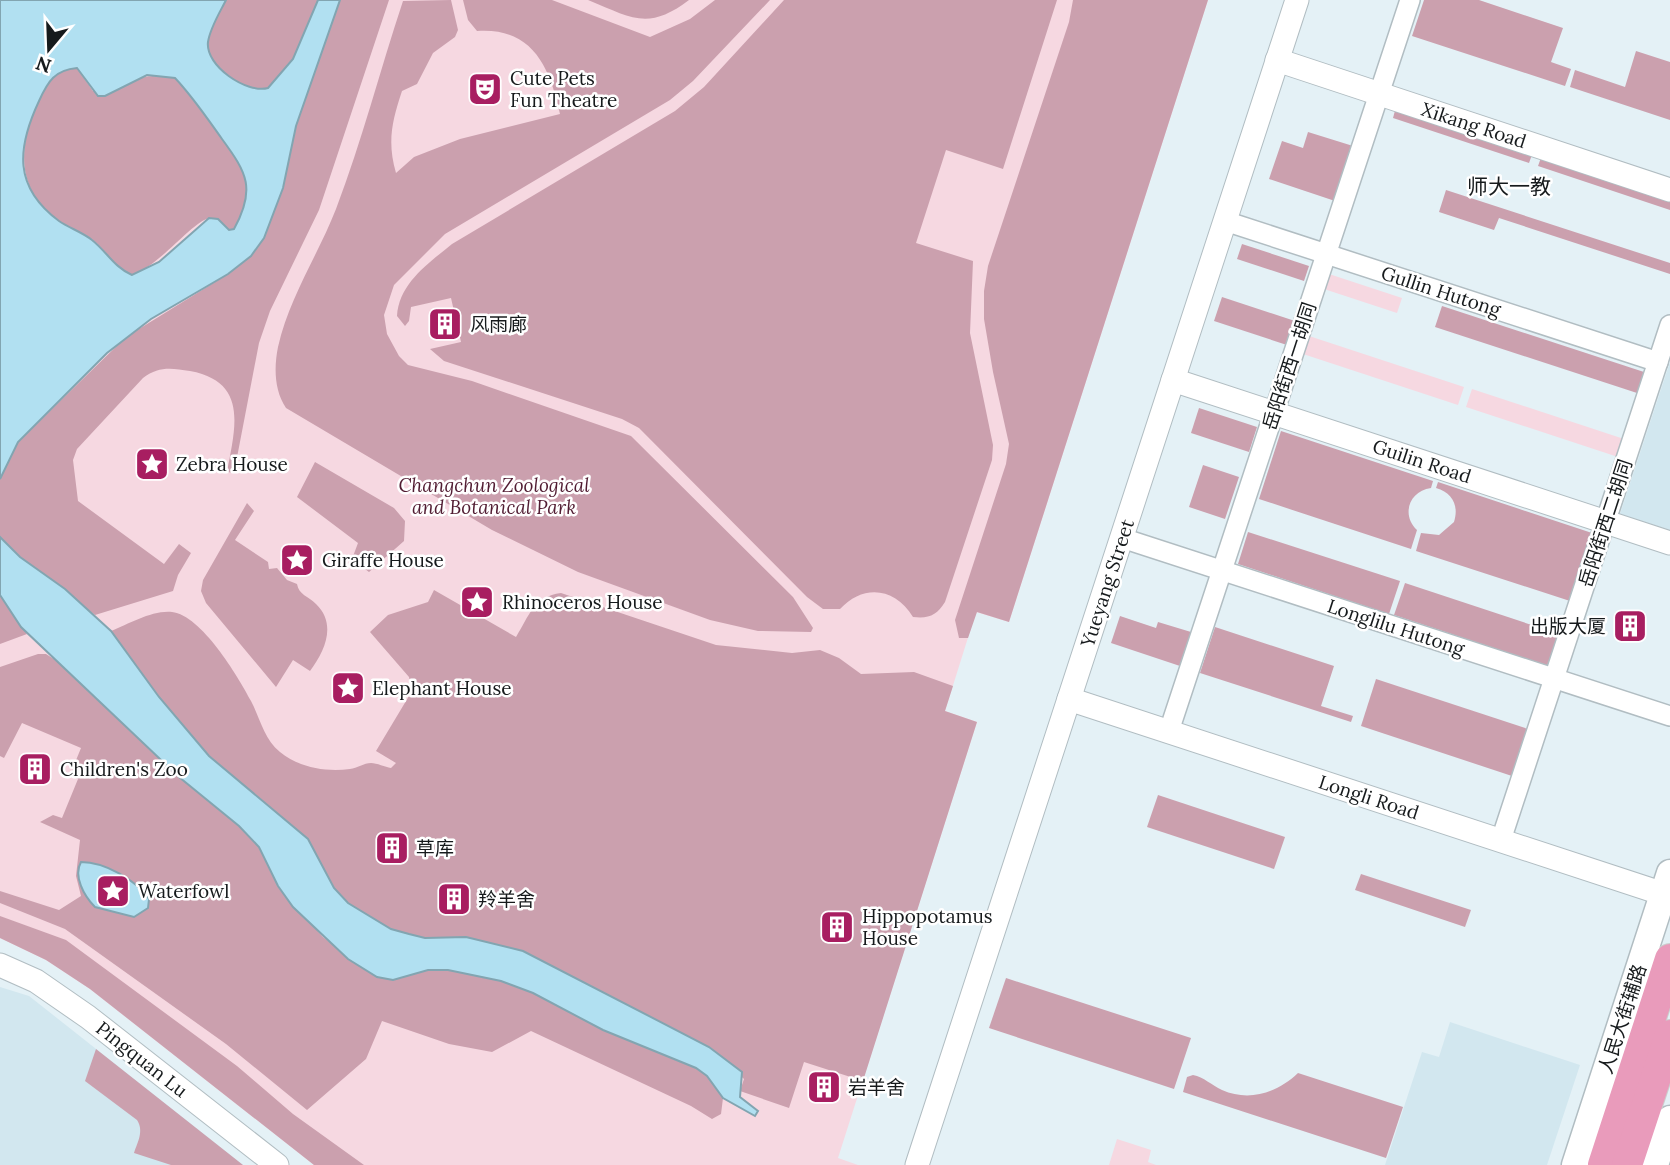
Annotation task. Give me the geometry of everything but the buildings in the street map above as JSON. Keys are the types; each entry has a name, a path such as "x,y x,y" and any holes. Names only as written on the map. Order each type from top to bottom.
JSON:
{"main road":[{"name":"人民大街辅路","path":"1575,1165 1668,887"},
{"path":"1603,1165 1670,959"},
{"path":"1627,1165 1670,1035"},
{"path":"1655,1165 1670,1119"}],"street":[{"name":"Yueyang Street","path":"917,1165 1297,0"},
{"name":"岳阳街西一胡同","path":"1168,731 1410,0"},
{"name":"Xikang Road","path":"1277,60 1670,190"},
{"name":"Gullin Hutong","path":"1225,221 1658,362"},
{"name":"岳阳街西二胡同","path":"1501,840 1670,325"},
{"name":"Guilin Road","path":"1173,380 1670,543"},
{"name":"Longlilu Hutong","path":"1122,538 1670,716"},
{"name":"Longli Road","path":"1069,699 1501,840 1668,887"},
{"name":"Pingquan Lu","path":"0,965 36,981 79,1011 277,1165"}],"shaded area":[{"path":"1670,362 1670,530 1620,514"},
{"path":"0,987 29,996 243,1165 0,1165"},
{"path":"1450,1022 1580,1065 1547,1165 1385,1165 1422,1052 1439,1057"}],"green space":[{"name":"Changchun Zoological and Botanical Park","path":"0,0 1208,0 1009,622 976,612 945,711 977,722 838,1158 858,1165 314,1165 90,989 46,960 0,938"},
{"path":"226,0 318,0 293,59 268,88 249,87 239,82 220,69 213,60 209,51 209,37"},
{"path":"340,0 389,0 319,210 270,311 259,343 234,473 227,472 234,424 234,409 230,396 222,385 209,377 190,371 160,370 143,378 77,449 73,460 78,501 164,564 179,544 191,553 178,575 173,591 95,615 20,557 0,537 0,479 18,442 126,337 228,274 283,188 296,126"},
{"path":"451,0 458,30 455,37 433,53 417,84 402,91 393,122 391,141 396,173 414,157 460,139 560,114 551,81 536,54 525,43 512,36 477,31 468,20 463,0 552,0 650,37 690,19 715,0 770,0 693,81 670,100 445,234 394,285 384,315 387,334 399,356 408,365 472,381 631,436 793,597 813,628 811,632 758,631 710,620 578,572 492,530 286,408 282,401 277,386 276,362 283,329 345,183 403,1"},
{"path":"588,0 689,0 662,16 640,18"},
{"path":"784,0 1057,0 1003,169 946,150 916,243 973,261 970,333 993,445 992,460 945,602 936,613 928,617 913,617 897,600 878,592 859,595 840,609 823,609 807,597 639,428 622,419 444,361 430,349 461,342 451,298 411,307 409,321 405,326 397,316 403,293 409,284 452,244 675,111 704,87"},
{"path":"1073,0 1208,0 1009,622 977,612 968,638 959,638 955,620 1006,464 1009,444 984,319 984,291 988,266 1069,22"},
{"path":"1424,0 1479,0 1563,28 1551,62 1571,69 1565,86 1412,36"},
{"path":"1636,51 1670,62 1670,120 1570,87 1575,70 1625,87"},
{"path":"77,68 93,91 151,76 175,78 205,115 243,172 246,182 245,203 234,229 229,230 213,218 203,221 154,262 132,275 115,264 93,240 60,222 46,210 35,197 25,169 26,137 37,104 48,84 56,75"},
{"path":"1396,107 1533,152 1529,163 1393,118"},
{"path":"1308,132 1353,146 1335,201 1269,179 1282,141 1303,148"},
{"path":"1542,155 1670,197 1670,210 1538,166"},
{"path":"1446,190 1670,263 1670,274 1499,218 1494,230 1439,212"},
{"path":"1242,244 1309,266 1304,281 1237,259"},
{"path":"1329,274 1402,298 1397,313 1324,289"},
{"path":"1222,297 1298,322 1290,346 1214,321"},
{"path":"1442,306 1644,372 1637,393 1435,327"},
{"path":"1306,335 1464,387 1458,405 1300,353"},
{"path":"1472,389 1624,439 1618,457 1466,407"},
{"path":"1199,408 1257,427 1249,452 1191,433"},
{"path":"1281,431 1433,481 1431,488 1417,494 1410,504 1409,518 1417,530 1411,549 1259,499"},
{"path":"315,462 394,508 405,521 404,541 369,572 352,559 358,543 297,497"},
{"path":"1203,465 1239,477 1225,519 1189,507"},
{"path":"1438,482 1592,533 1570,601 1416,551 1421,533 1439,535 1454,522 1456,511 1453,501 1447,493 1436,488"},
{"path":"247,503 254,511 235,540 268,562 269,569 277,568 287,580 297,584 302,593 316,604 326,620 324,646 310,671 293,660 276,687 206,603 201,591 203,580"},
{"path":"1248,532 1400,581 1389,614 1238,564"},
{"path":"1405,583 1559,634 1548,666 1394,615"},
{"path":"434,590 516,637 538,603 544,598 561,593 716,645 792,653 820,650 839,658 861,674 914,672 953,686 945,711 977,722 863,1081 804,1062 789,1108 740,1091 744,1079 709,1047 523,951 466,937 425,938 391,929 348,903 334,888 307,839 209,756 159,697 111,631 157,613 172,612 183,616 195,624 218,648 251,701 266,735 280,752 296,762 323,769 350,769 371,763 391,768 396,763 376,751 412,691 409,677 370,632 388,615 428,602"},
{"path":"0,595 27,634 0,644"},
{"path":"1120,616 1156,628 1158,622 1191,632 1180,666 1111,643"},
{"path":"1215,627 1334,666 1321,706 1353,716 1351,722 1200,673"},
{"path":"38,654 46,654 57,661 179,777 239,826 259,847 278,886 323,937 364,969 393,980 428,970 448,970 501,981 533,993 603,1030 696,1068 707,1076 723,1098 721,1114 712,1119 691,1106 531,1031 492,1052 449,1044 382,1021 366,1059 307,1110 226,1044 65,929 0,903 0,891 59,910 81,896 76,876 80,840 40,822 53,815 62,818 78,779 70,775 81,748 22,723 4,758 0,756 0,667"},
{"path":"1376,679 1531,730 1515,777 1361,726"},
{"path":"1158,795 1285,837 1274,869 1147,827"},
{"path":"1361,874 1471,910 1465,927 1355,890"},
{"path":"0,916 66,940 237,1066 293,1114 364,1165 314,1165 90,989 46,960 0,938"},
{"path":"1006,978 1191,1038 1174,1089 989,1028"},
{"path":"96,1049 243,1165 171,1165 134,1153 140,1132 137,1120 85,1081"},
{"path":"1298,1073 1403,1107 1386,1158 1183,1092 1187,1077 1193,1075 1232,1094 1252,1095 1281,1086"},
{"path":"1117,1139 1151,1150 1148,1162 1156,1165 1109,1165"}],"water":[{"path":"0,0 226,0 211,31 209,51 220,69 229,76 249,87 259,89 268,88 293,59 318,0 340,0 296,126 283,188 264,238 251,256 228,274 151,319 107,353 18,442 0,479","holes":["77,68 98,96 105,96 147,75 175,78 205,115 243,172 246,182 245,203 234,229 229,230 218,219 209,218 159,262 132,275 120,268 92,240 59,221 44,208 33,195 23,166 26,135 42,94 58,74"]},
{"path":"0,537 20,557 65,589 111,631 159,697 209,756 308,839 334,888 348,903 391,929 409,934 425,938 466,937 523,951 709,1047 742,1072 740,1097 758,1111 755,1116 723,1098 707,1076 696,1068 603,1030 533,993 501,981 448,970 428,970 393,980 377,977 348,959 293,907 278,886 259,847 239,826 179,777 21,627 0,595"},
{"name":"Waterfowl","path":"81,862 100,865 128,879 149,899 148,908 134,917 95,907 81,886 78,873"}],"place":[{"name":"Cute Pets Fun Theatre","path":"485,89"},
{"name":"风雨廊","path":"445,324"},
{"name":"Zebra House","path":"152,464"},
{"name":"Giraffe House","path":"297,560"},
{"name":"Rhinoceros House","path":"477,602"},
{"name":"出版大厦","path":"1630,626"},
{"name":"Elephant House","path":"348,688"},
{"name":"Children's Zoo","path":"35,769"},
{"name":"草库","path":"392,848"},
{"name":"Waterfowl","path":"113,891"},
{"name":"羚羊舍","path":"454,899"},
{"name":"Hippopotamus House","path":"837,927"},
{"name":"岩羊舍","path":"824,1087"}],"district":[{"name":"师大一教","path":"1509,186"}]}
